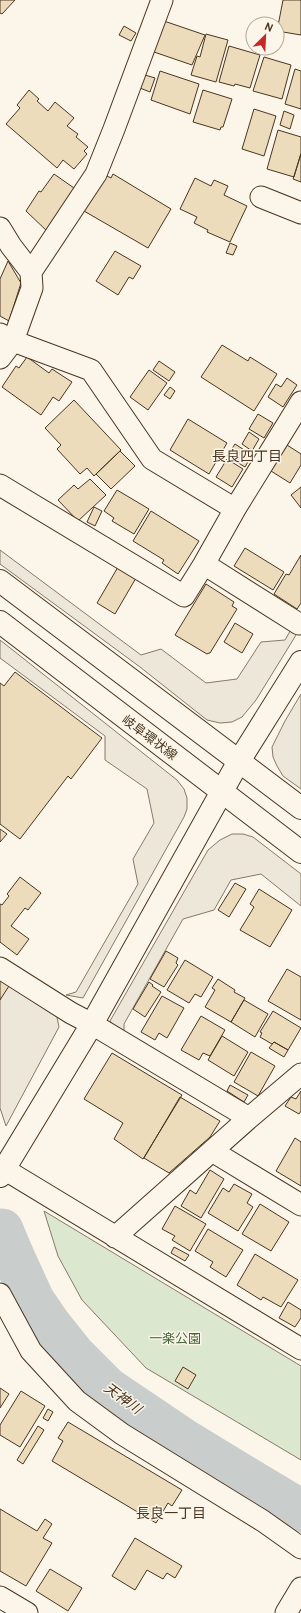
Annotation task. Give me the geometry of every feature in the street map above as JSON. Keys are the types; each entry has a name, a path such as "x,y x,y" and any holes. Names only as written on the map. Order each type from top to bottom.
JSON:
{"main road":[{"path":"0,581 301,808"},
{"name":"岐阜環状線","path":"0,622 301,852"},
{"path":"2,1172 92,1024 239,760 301,662"}],"street":[{"path":"31,272 96,174 162,0"},
{"path":"261,197 301,213"},
{"path":"0,228 11,246 31,272 32,288 6,337 0,358"},
{"path":"6,337 91,370 152,459 235,509"},
{"path":"0,485 184,596 235,509 301,402"},
{"path":"204,564 299,624"},
{"path":"0,968 71,1013 249,1118"},
{"path":"115,1237 301,1074"},
{"path":"212,1151 301,1205"},
{"path":"2,1172 115,1237 301,1349"},
{"path":"0,1294 32,1351 77,1401 122,1434 263,1521 301,1548"},
{"path":"286,1613 301,1588"},
{"path":"0,1597 27,1613"}],"green space":[{"name":"一楽公園","path":"44,1211 301,1366 301,1460 146,1368 82,1300 58,1256"}],"shaded area":[{"path":"0,550 141,655 161,649 206,683 237,679 261,642 285,640 301,612 301,627 256,700 242,717 232,722 220,723 207,720 140,667 0,564"},
{"path":"0,640 177,780 184,789 187,798 187,809 184,817 83,998 66,995 76,992 138,884 133,859 154,823 147,789 105,760 105,736 0,658"},
{"path":"301,694 301,789 283,776 273,757 272,747"},
{"path":"232,834 243,834 253,837 301,874 301,906 261,874 231,880 214,910 183,919 124,1024 124,1033 110,1021 208,850 220,840"},
{"path":"0,980 57,1017 59,1027 6,1126 0,1108"}],"building":[{"path":"0,0 15,0 2,14 0,13"},
{"path":"283,0 301,0 301,35 285,32 285,16 280,16"},
{"path":"164,21 205,35 192,65 154,52"},
{"path":"124,26 136,33 131,41 119,35"},
{"path":"206,34 228,40 216,82 191,75 197,56 200,57"},
{"path":"229,46 245,51 245,56 260,56 250,88 219,82"},
{"path":"264,57 291,65 282,99 253,91"},
{"path":"295,69 301,71 301,109 285,104"},
{"path":"160,71 199,84 190,114 151,100"},
{"path":"145,75 155,78 150,92 140,88"},
{"path":"29,90 39,99 37,101 48,111 55,102 74,118 67,126 78,134 76,137 88,147 84,151 87,154 74,169 63,160 57,168 6,124 20,108 17,105"},
{"path":"203,90 232,99 223,127 221,127 220,130 193,122"},
{"path":"254,109 276,116 264,156 242,149"},
{"path":"284,111 294,115 290,129 280,125"},
{"path":"278,130 301,137 301,153 294,177 267,169"},
{"path":"301,154 301,182 293,179"},
{"path":"54,174 74,188 48,232 26,211 39,191 41,192"},
{"path":"113,174 171,209 148,248 84,211 105,175 111,178"},
{"path":"195,178 211,186 214,180 228,186 224,195 247,206 230,242 207,232 208,230 194,223 197,217 180,209"},
{"path":"230,243 237,246 233,255 226,253"},
{"path":"115,251 141,266 133,279 129,277 118,295 96,281"},
{"path":"8,261 21,283 9,321 0,316 0,279"},
{"path":"222,345 248,361 250,357 277,374 254,411 201,377"},
{"path":"27,357 49,373 52,369 72,382 59,401 53,397 41,415 2,387 16,366 19,368"},
{"path":"159,361 175,372 169,381 153,370"},
{"path":"149,370 167,383 148,410 130,397"},
{"path":"287,378 297,385 283,407 268,397 276,384 281,387"},
{"path":"170,387 175,391 170,399 164,395"},
{"path":"74,400 121,450 94,476 87,468 80,474 57,449 61,445 45,428"},
{"path":"258,414 273,423 264,438 249,429"},
{"path":"188,419 227,443 209,474 170,450"},
{"path":"249,432 259,439 252,451 242,444"},
{"path":"235,444 252,455 245,467 227,456"},
{"path":"287,445 301,454 301,465 290,483 271,471"},
{"path":"120,451 135,466 111,489 96,474"},
{"path":"227,459 243,469 232,487 216,477"},
{"path":"90,479 106,495 78,521 58,500 74,485 78,489"},
{"path":"301,487 301,508 291,495"},
{"path":"117,490 149,509 134,534 112,521 114,518 104,511"},
{"path":"94,507 102,511 95,526 87,522"},
{"path":"151,511 199,541 178,574 162,563 164,560 133,541"},
{"path":"245,548 284,572 273,590 234,566"},
{"path":"301,555 301,603 297,609 274,594 286,574 289,575"},
{"path":"118,567 136,578 115,614 97,603"},
{"path":"206,584 234,602 232,606 237,609 210,653 207,654 175,635"},
{"path":"235,623 253,634 242,653 224,642"},
{"path":"15,672 102,738 71,779 68,776 20,839 0,824 0,683 4,686"},
{"path":"0,829 7,834 0,842"},
{"path":"20,877 41,893 28,910 25,908 11,926 29,939 17,955 0,942 0,904 2,905 9,896 7,894"},
{"path":"235,883 246,889 229,917 218,910"},
{"path":"259,889 292,910 270,947 240,930 254,907 250,904"},
{"path":"166,951 178,958 176,963 178,965 164,987 150,979"},
{"path":"185,960 213,977 201,997 195,994 189,1003 167,990"},
{"path":"287,969 301,977 301,1020 268,1001"},
{"path":"218,979 235,990 234,992 245,998 231,1022 205,1007 215,990 212,988"},
{"path":"0,980 9,986 0,1000"},
{"path":"149,982 161,992 145,1017 133,1009"},
{"path":"162,996 184,1008 167,1038 159,1033 155,1040 141,1032"},
{"path":"244,1000 268,1014 255,1037 231,1022"},
{"path":"273,1011 301,1028 288,1050 274,1042 272,1044 260,1037 262,1033 260,1032"},
{"path":"201,1016 225,1030 210,1056 203,1053 199,1060 181,1050"},
{"path":"222,1036 248,1052 234,1076 208,1060"},
{"path":"274,1042 288,1050 284,1057 269,1048"},
{"path":"251,1052 275,1066 258,1096 234,1082"},
{"path":"112,1053 182,1095 143,1159 114,1139 123,1123 84,1099"},
{"path":"230,1085 248,1095 244,1102 227,1091"},
{"path":"301,1091 301,1111 299,1114 285,1106 291,1097 296,1099"},
{"path":"180,1097 220,1121 210,1137 169,1173 144,1158"},
{"path":"295,1138 301,1142 301,1186 276,1171"},
{"path":"210,1170 224,1179 201,1218 181,1206 190,1190 196,1194"},
{"path":"234,1184 252,1194 247,1203 253,1207 238,1231 208,1213 223,1188 229,1192"},
{"path":"260,1204 289,1222 271,1251 242,1234"},
{"path":"175,1206 206,1224 190,1251 172,1240 175,1236 162,1229"},
{"path":"208,1229 243,1250 226,1277 210,1267 213,1262 195,1251"},
{"path":"174,1247 189,1255 185,1261 171,1253"},
{"path":"255,1254 298,1280 281,1307 263,1297 261,1300 237,1285"},
{"path":"288,1302 301,1310 301,1318 295,1327 279,1318"},
{"path":"183,1367 196,1375 188,1389 175,1381"},
{"path":"0,1388 9,1394 0,1408"},
{"path":"21,1391 45,1406 20,1447 0,1435 0,1425"},
{"path":"48,1409 53,1412 48,1421 43,1418"},
{"path":"68,1422 182,1490 172,1506 168,1503 156,1523 52,1461 63,1441 58,1438"},
{"path":"38,1426 44,1430 23,1464 17,1460"},
{"path":"0,1509 37,1531 45,1519 52,1524 43,1538 52,1543 26,1586 0,1571"},
{"path":"135,1538 182,1566 175,1578 167,1573 163,1579 147,1570 135,1590 112,1576"},
{"path":"50,1569 82,1588 68,1611 36,1591"}],"waterway":[{"name":"天神川","path":"2,1230 33,1300 50,1325 74,1355 107,1388 187,1442 301,1511"}],"district":[{"name":"長良四丁目","path":"247,456"},
{"name":"長良一丁目","path":"171,1513"}]}
